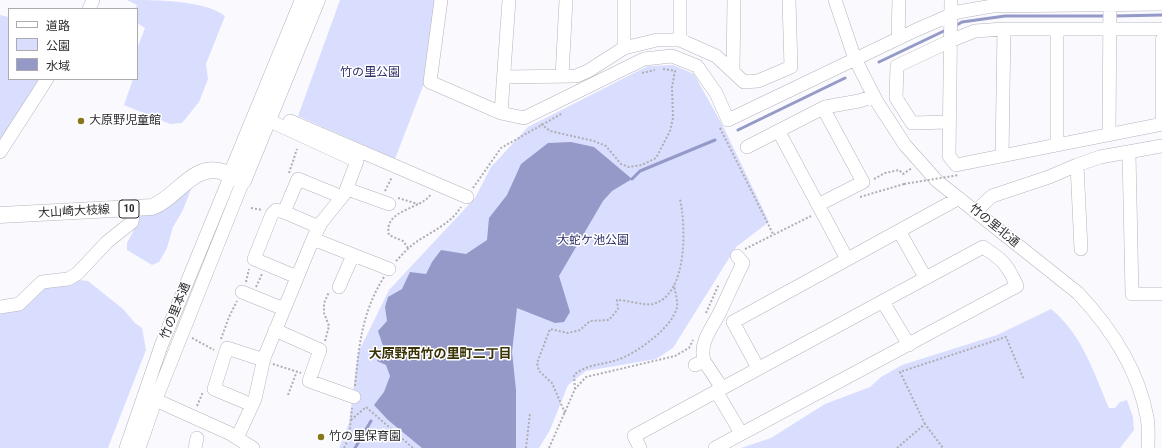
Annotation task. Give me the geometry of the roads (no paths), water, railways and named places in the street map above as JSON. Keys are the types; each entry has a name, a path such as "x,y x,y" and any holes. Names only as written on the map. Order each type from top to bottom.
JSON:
{"main road":[{"path":"237,178 303,0"},
{"path":"237,178 270,117 317,0"},
{"name":"大山崎大枝線","path":"0,215 152,207 162,203 191,178 202,171 215,170 237,178"}],"street":[{"path":"441,0 430,82 501,113 524,118 644,59 672,56 698,66 716,94 728,120 898,38 958,12 1003,3 1110,2 1162,4"},
{"path":"501,113 510,0"},
{"path":"562,76 566,0"},
{"path":"624,0 624,48"},
{"path":"680,0 680,40"},
{"path":"733,71 734,0"},
{"path":"504,78 576,76 588,71 624,48 657,40 680,40 716,56 744,82 758,82 791,67 789,0"},
{"name":"竹の里北通","path":"835,0 855,60 874,96 905,145 937,180 1078,294 1102,319 1113,334 1133,372 1147,418 1148,448"},
{"path":"898,38 899,0"},
{"path":"951,0 949,156 956,165 1162,124 1162,40"},
{"path":"1109,135 1110,2"},
{"path":"950,122 912,123 896,98 897,66 975,31 1004,29 1162,29"},
{"path":"1002,156 1004,29"},
{"path":"1057,29 1057,145"},
{"path":"0,152 46,80"},
{"path":"747,147 823,108 874,96"},
{"path":"818,205 864,182 823,108"},
{"path":"270,117 397,167 467,197"},
{"path":"237,438 252,405 264,360 275,330 312,239 344,193 357,161 270,117"},
{"path":"778,132 847,259"},
{"path":"975,212 992,196 1049,177 1077,165 1100,157 1162,146"},
{"path":"1129,153 1132,294 1162,294"},
{"path":"1077,165 1081,249"},
{"name":"竹の里本通","path":"126,448 149,397 237,178"},
{"path":"284,212 298,179 344,193 387,197"},
{"path":"733,322 959,198"},
{"path":"0,307 19,304 42,282 68,279 77,274 107,242 132,222 134,209"},
{"path":"297,277 259,261 272,214 276,210 284,212 319,227"},
{"path":"899,231 925,277"},
{"path":"312,239 389,269"},
{"path":"640,448 634,436 883,302 925,277 983,247 1000,258 1009,267 1017,286 908,346 715,448"},
{"path":"340,287 352,255"},
{"path":"737,256 743,263 720,312 710,328 699,363 719,389 741,433"},
{"path":"247,294 284,309"},
{"path":"883,302 908,346"},
{"path":"720,312 733,322 758,368"},
{"path":"275,330 320,350 309,380 354,397"},
{"path":"252,405 214,389 227,348 264,360"},
{"name":"竹の里本通","path":"139,448 149,397"},
{"path":"149,397 186,412 237,438 253,448"}],"water":[{"path":"571,142 594,147 632,179 612,191 603,201 559,276 570,312 564,322 555,323 517,308 512,352 516,390 516,448 422,448 388,420 374,405 384,392 390,376 386,365 377,361 383,346 378,331 387,321 385,307 388,297 402,289 410,272 426,274 432,262 441,250 466,254 487,240 489,218 507,195 521,164 548,143"}],"waterway":[{"path":"1114,16 1162,15"},
{"path":"955,26 962,22 1005,16 1106,16"},
{"path":"879,62 946,30"},
{"path":"738,130 845,78"},
{"path":"632,179 640,171 715,140"},
{"path":"355,448 371,421"}],"place":[{"name":"大原野児童館","path":"81,121"},
{"name":"竹の里保育園","path":"321,437"}],"district":[{"name":"大原野西竹の里町二丁目","path":"440,355"}],"park label":[{"name":"竹の里公園","path":"370,73"},
{"name":"大蛇ケ池公園","path":"593,241"}]}
